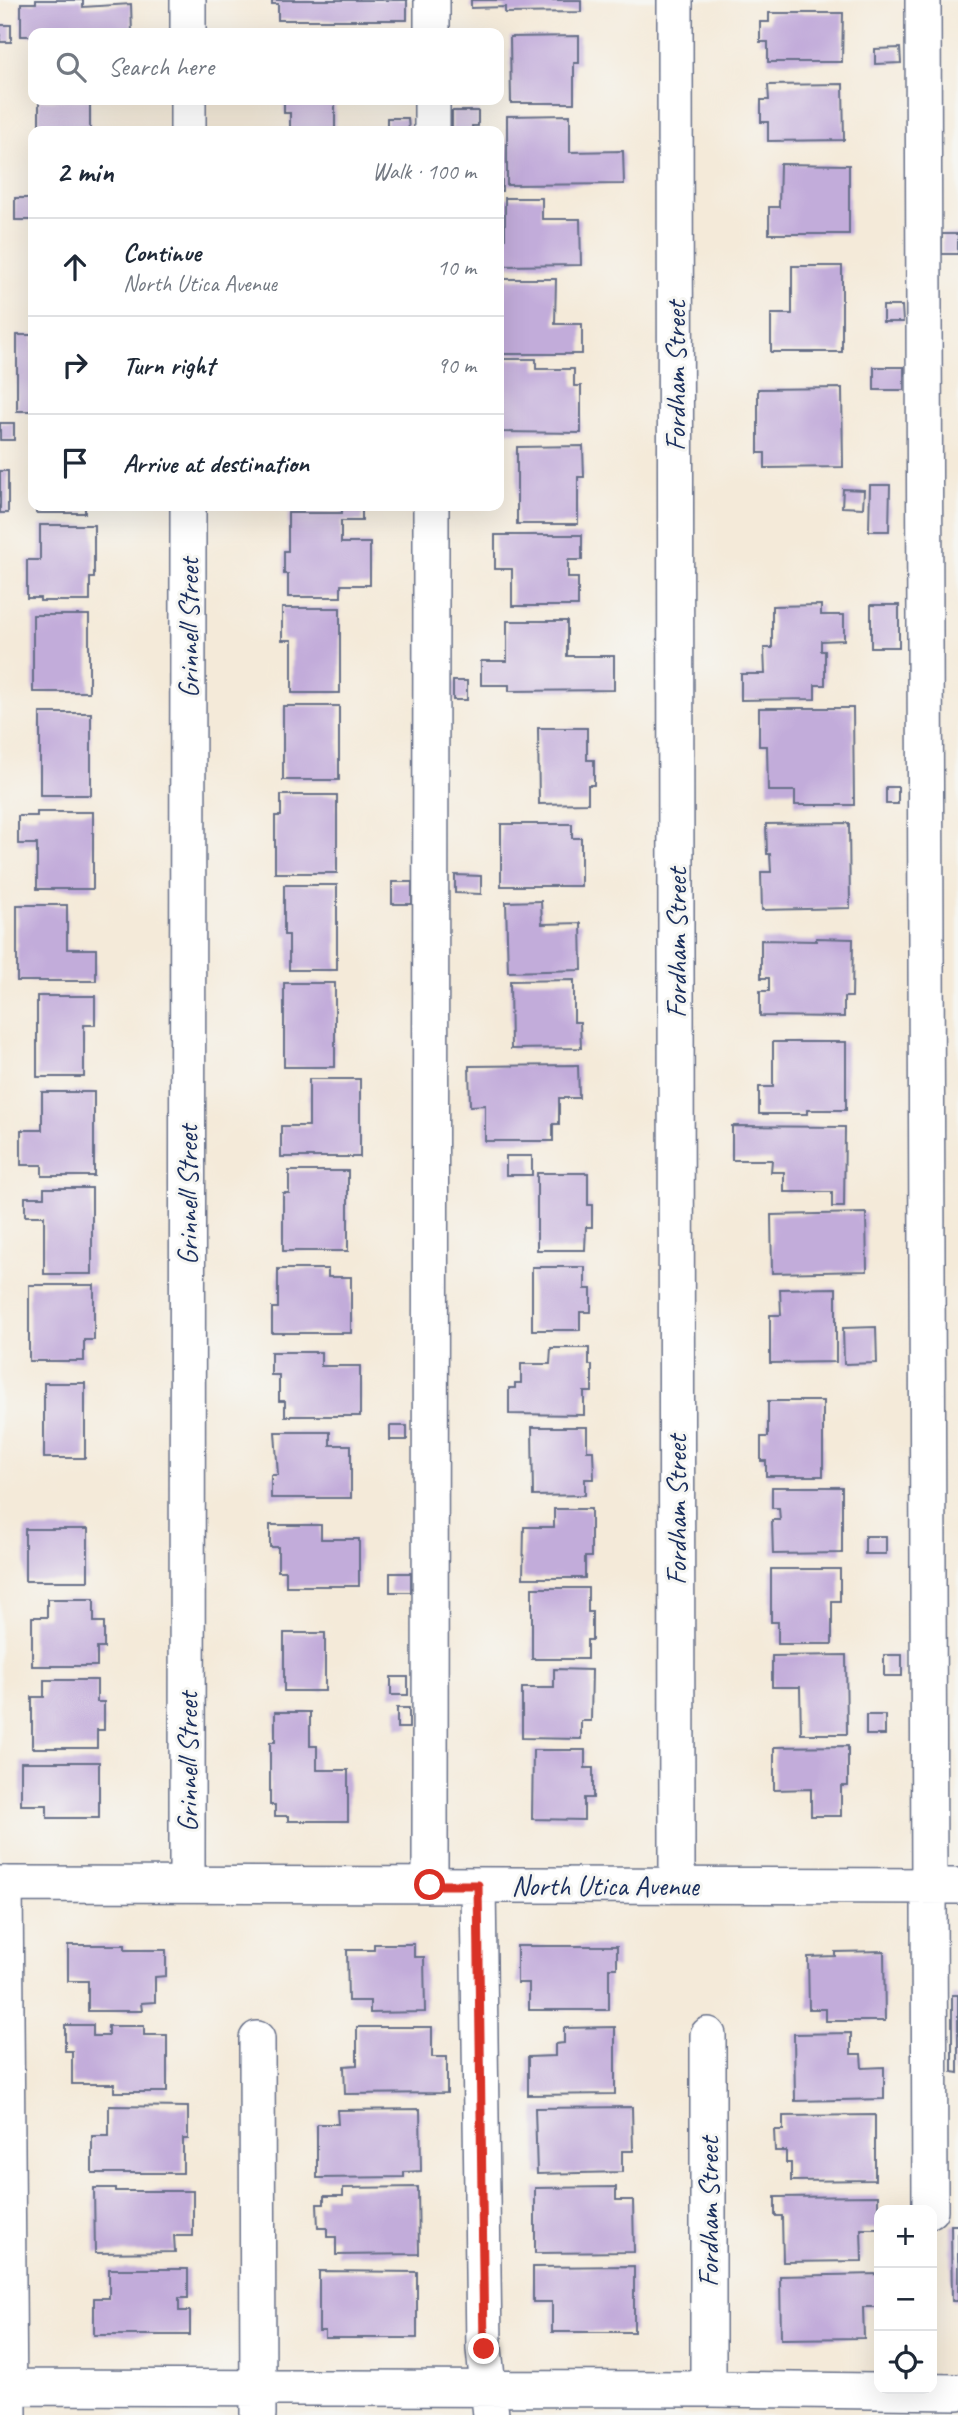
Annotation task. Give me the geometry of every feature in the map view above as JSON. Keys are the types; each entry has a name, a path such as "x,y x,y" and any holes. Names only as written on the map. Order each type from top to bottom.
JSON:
{"street":[{"path":"188,0 188,28"},
{"path":"432,0 432,28"},
{"name":"Fordham Street","path":"675,0 677,1885"},
{"path":"923,0 943,1886 943,2143 931,2205"},
{"path":"188,105 188,126"},
{"path":"432,105 432,126"},
{"name":"Grinnell Street","path":"187,1884 188,511"},
{"path":"430,1885 431,511"},
{"path":"2,1884 6,2397 258,2402 489,2402 708,2389 940,2391"},
{"name":"North Utica Avenue","path":"2,1884 943,1886"},
{"path":"478,1885 484,2349 489,2402"},
{"name":"Fordham Street","path":"708,2035 708,2389"},
{"path":"257,2039 258,2402"}],"building":[{"path":"36,0 83,0 83,7 131,4 132,28 28,28 28,36 21,36 21,3 36,3"},
{"path":"272,0 407,0 407,20 278,20 278,4 272,4"},
{"path":"471,0 581,0 581,12 505,13 505,7 471,8"},
{"path":"769,13 843,13 842,62 768,62 768,42 760,42 760,22 769,22"},
{"path":"0,25 11,25 11,42 0,42"},
{"path":"579,36 579,63 574,63 574,103 511,103 510,37"},
{"path":"900,48 901,63 875,64 875,49"},
{"path":"843,84 844,140 768,141 768,122 761,122 761,100 769,100 768,85"},
{"path":"39,105 90,105 90,126 39,126"},
{"path":"284,105 335,105 335,126 290,126 290,113 284,113"},
{"path":"452,111 478,111 478,126 452,126"},
{"path":"570,115 570,152 623,151 624,184 507,185 507,116"},
{"path":"387,118 408,118 409,126 387,126"},
{"path":"780,164 849,165 849,234 769,234 769,207 779,207"},
{"path":"15,198 28,198 28,220 15,220"},
{"path":"505,198 542,198 542,219 580,219 581,265 504,266"},
{"path":"942,234 958,234 958,254 942,254"},
{"path":"792,266 842,266 842,352 771,352 771,314 792,314"},
{"path":"504,279 556,279 555,324 582,324 582,354 504,354"},
{"path":"883,306 902,306 903,322 883,322"},
{"path":"17,335 28,335 28,411 17,411"},
{"path":"504,359 536,359 536,369 574,369 574,386 581,386 581,433 504,432"},
{"path":"874,367 904,367 904,390 874,390"},
{"path":"842,388 843,467 765,468 765,453 758,453 758,389"},
{"path":"0,423 14,423 14,440 0,440"},
{"path":"583,446 584,477 578,477 578,524 517,524 517,447"},
{"path":"0,471 8,471 8,513 0,513"},
{"path":"870,485 890,485 889,531 869,531"},
{"path":"843,489 864,490 863,508 842,507"},
{"path":"36,511 85,511 85,513"},
{"path":"362,511 362,521 341,521 341,543 370,543 370,585 341,585 341,597 288,597 284,551 288,551 288,513"},
{"path":"40,525 94,525 94,578 90,578 90,601 40,601 40,598 27,598 27,560 40,560"},
{"path":"495,535 582,535 582,560 568,560 568,578 578,578 578,606 512,606 512,569 495,569"},
{"path":"821,605 821,615 844,615 844,640 821,641 821,651 825,651 825,685 815,685 815,699 741,700 741,674 765,674 764,648 772,648 772,606"},
{"path":"871,605 899,605 899,647 871,647"},
{"path":"282,608 340,608 340,693 292,693 292,640 282,640"},
{"path":"33,615 89,615 89,692 33,692"},
{"path":"507,621 567,621 567,656 614,656 614,690 509,691 509,685 481,685 481,661 507,661"},
{"path":"453,681 467,681 467,700 453,700"},
{"path":"283,706 339,706 339,780 283,780"},
{"path":"759,708 853,708 854,805 795,805 795,791 768,791 767,746 759,746"},
{"path":"40,713 91,713 91,795 40,795"},
{"path":"538,728 587,728 587,760 594,760 594,785 588,785 588,803 539,804"},
{"path":"886,787 898,787 898,804 886,804"},
{"path":"281,795 337,795 337,873 275,873 275,816 281,816"},
{"path":"37,812 93,812 93,889 37,889 37,844 18,844 18,816 37,816"},
{"path":"849,823 850,908 762,910 761,872 771,872 770,854 767,854 766,824"},
{"path":"501,824 572,824 572,838 581,838 581,886 501,886"},
{"path":"455,875 481,876 481,894 455,893"},
{"path":"392,882 412,882 412,904 392,904"},
{"path":"284,885 337,885 337,970 289,970 289,935 284,935"},
{"path":"541,901 542,924 581,923 582,970 508,972 506,902"},
{"path":"17,905 67,905 67,949 96,949 96,981 17,981"},
{"path":"816,938 853,939 852,997 844,997 844,1017 760,1016 760,991 769,991 769,978 761,978 761,940 816,941"},
{"path":"574,980 574,1022 580,1022 581,1048 511,1049 510,981"},
{"path":"284,983 335,983 335,1067 284,1067"},
{"path":"37,996 95,996 95,1025 84,1025 84,1077 37,1077"},
{"path":"773,1042 846,1042 846,1110 807,1110 807,1114 759,1114 759,1087 773,1087"},
{"path":"578,1065 579,1098 559,1098 559,1124 553,1124 553,1141 485,1141 485,1105 470,1106 469,1066"},
{"path":"309,1079 360,1079 360,1157 281,1157 281,1126 309,1126"},
{"path":"42,1092 94,1092 94,1176 42,1176 42,1165 21,1165 21,1130 42,1130"},
{"path":"732,1126 845,1127 844,1207 832,1207 832,1192 784,1192 784,1172 771,1172 772,1160 732,1160"},
{"path":"506,1156 532,1156 532,1175 506,1175"},
{"path":"289,1171 348,1171 348,1251 283,1251 283,1193 289,1193"},
{"path":"537,1173 588,1173 588,1205 592,1205 592,1227 586,1227 585,1250 537,1250"},
{"path":"44,1188 92,1188 92,1274 44,1274 44,1216 25,1216 25,1197 44,1197"},
{"path":"866,1213 867,1271 772,1273 771,1215"},
{"path":"532,1267 585,1267 585,1289 591,1289 591,1312 580,1312 580,1330 532,1330"},
{"path":"278,1269 328,1269 328,1277 351,1277 351,1333 272,1333 272,1308 278,1308"},
{"path":"29,1285 94,1285 94,1340 84,1340 84,1361 29,1361"},
{"path":"836,1288 836,1362 770,1363 770,1315 781,1315 780,1289"},
{"path":"876,1327 877,1363 844,1364 843,1328"},
{"path":"551,1348 589,1348 592,1392 584,1392 584,1415 509,1414 509,1388 515,1388 515,1383 521,1383 521,1364 550,1364"},
{"path":"271,1352 321,1352 321,1366 360,1366 360,1416 285,1416 285,1401 279,1401 279,1375 271,1375"},
{"path":"44,1383 85,1383 85,1458 44,1458"},
{"path":"768,1401 823,1401 823,1476 766,1476 766,1461 761,1461 761,1437 768,1437"},
{"path":"390,1426 407,1426 407,1440 390,1440"},
{"path":"532,1427 587,1427 587,1451 593,1451 594,1479 585,1479 585,1495 533,1496"},
{"path":"275,1432 330,1432 330,1445 351,1445 351,1498 271,1498 271,1475 278,1475"},
{"path":"772,1487 842,1487 842,1553 773,1554 772,1520 780,1520 779,1508 772,1508"},
{"path":"554,1509 591,1509 591,1557 585,1557 585,1578 523,1578 524,1527 554,1527"},
{"path":"270,1525 321,1525 321,1539 359,1539 359,1586 286,1586 286,1571 278,1571 278,1547 270,1547"},
{"path":"25,1529 88,1529 88,1581 25,1581"},
{"path":"865,1536 886,1536 886,1554 865,1554"},
{"path":"771,1569 840,1569 840,1601 832,1601 832,1644 778,1644 778,1622 771,1622"},
{"path":"390,1573 411,1573 411,1592 390,1592"},
{"path":"532,1588 588,1588 588,1612 592,1612 592,1640 587,1640 587,1659 532,1659"},
{"path":"47,1599 94,1599 94,1622 104,1622 104,1648 97,1648 97,1666 32,1666 32,1617 47,1617"},
{"path":"284,1633 325,1633 325,1691 284,1691"},
{"path":"846,1655 847,1734 801,1734 800,1687 772,1687 772,1656"},
{"path":"884,1655 902,1655 902,1676 884,1676"},
{"path":"554,1669 592,1670 591,1721 581,1721 581,1739 522,1738 522,1688 554,1688"},
{"path":"391,1677 408,1677 408,1695 391,1695"},
{"path":"44,1680 97,1680 97,1702 104,1702 104,1730 97,1730 97,1748 32,1748 32,1697 44,1697"},
{"path":"397,1708 409,1708 409,1728 397,1728"},
{"path":"275,1712 310,1712 310,1746 317,1746 317,1770 348,1770 348,1821 288,1821 288,1816 275,1816 275,1805 270,1805 270,1742 275,1742"},
{"path":"866,1715 885,1715 885,1735 866,1735"},
{"path":"848,1746 848,1786 841,1786 841,1816 811,1816 811,1789 774,1790 774,1747"},
{"path":"533,1750 585,1750 585,1768 593,1768 593,1798 584,1798 584,1820 532,1819"},
{"path":"21,1762 99,1762 99,1818 47,1818 47,1805 21,1805"},
{"path":"374,1944 414,1944 414,1957 424,1957 425,2012 370,2013 370,2001 348,2001 347,1950 374,1950"},
{"path":"68,1945 125,1945 125,1950 166,1950 166,1976 155,1977 155,2002 141,2003 142,2011 88,2011 88,1981 68,1981"},
{"path":"517,1946 617,1946 617,1968 609,1968 609,2010 529,2010 529,1983 517,1983"},
{"path":"884,1951 885,2021 826,2021 826,2009 809,2009 808,1957 835,1956 835,1952"},
{"path":"952,1995 958,1995 958,2073 952,2072"},
{"path":"65,2025 93,2025 93,2036 108,2036 108,2026 144,2026 144,2035 167,2035 167,2092 114,2092 114,2084 72,2084 72,2051 65,2051"},
{"path":"357,2027 432,2027 432,2057 447,2057 447,2093 345,2094 344,2066 357,2065"},
{"path":"615,2027 615,2094 528,2095 528,2057 555,2056 555,2044 564,2043 564,2028"},
{"path":"851,2033 851,2054 861,2054 862,2068 884,2067 884,2099 795,2101 794,2034"},
{"path":"109,2106 188,2107 188,2139 183,2139 183,2173 92,2173 92,2136 109,2136"},
{"path":"632,2107 633,2151 622,2151 622,2172 537,2174 535,2108"},
{"path":"420,2109 421,2171 404,2172 404,2177 317,2178 317,2124 338,2124 337,2110"},
{"path":"875,2115 875,2180 791,2181 791,2163 786,2163 786,2151 775,2151 774,2130 783,2130 783,2116"},
{"path":"418,2187 419,2254 336,2255 336,2237 327,2237 327,2228 318,2228 317,2204 324,2204 324,2196 343,2196 343,2188"},
{"path":"616,2187 616,2200 633,2200 634,2252 535,2253 535,2188"},
{"path":"94,2188 116,2188 116,2191 193,2191 193,2236 174,2236 175,2252 95,2253"},
{"path":"878,2196 878,2205 874,2205 874,2229 861,2229 862,2261 783,2262 782,2216 775,2216 775,2197"},
{"path":"951,2225 958,2225 958,2301 952,2301"},
{"path":"634,2266 634,2332 552,2332 552,2302 533,2302 533,2267"},
{"path":"109,2269 188,2269 188,2298 179,2298 179,2311 190,2311 190,2335 94,2335 94,2298 109,2298"},
{"path":"319,2271 417,2272 417,2338 325,2338 325,2331 319,2331"},
{"path":"874,2274 874,2307 863,2307 864,2338 781,2339 780,2276"}],"route":[{"path":"430,1885 478,1885 484,2349"}]}
